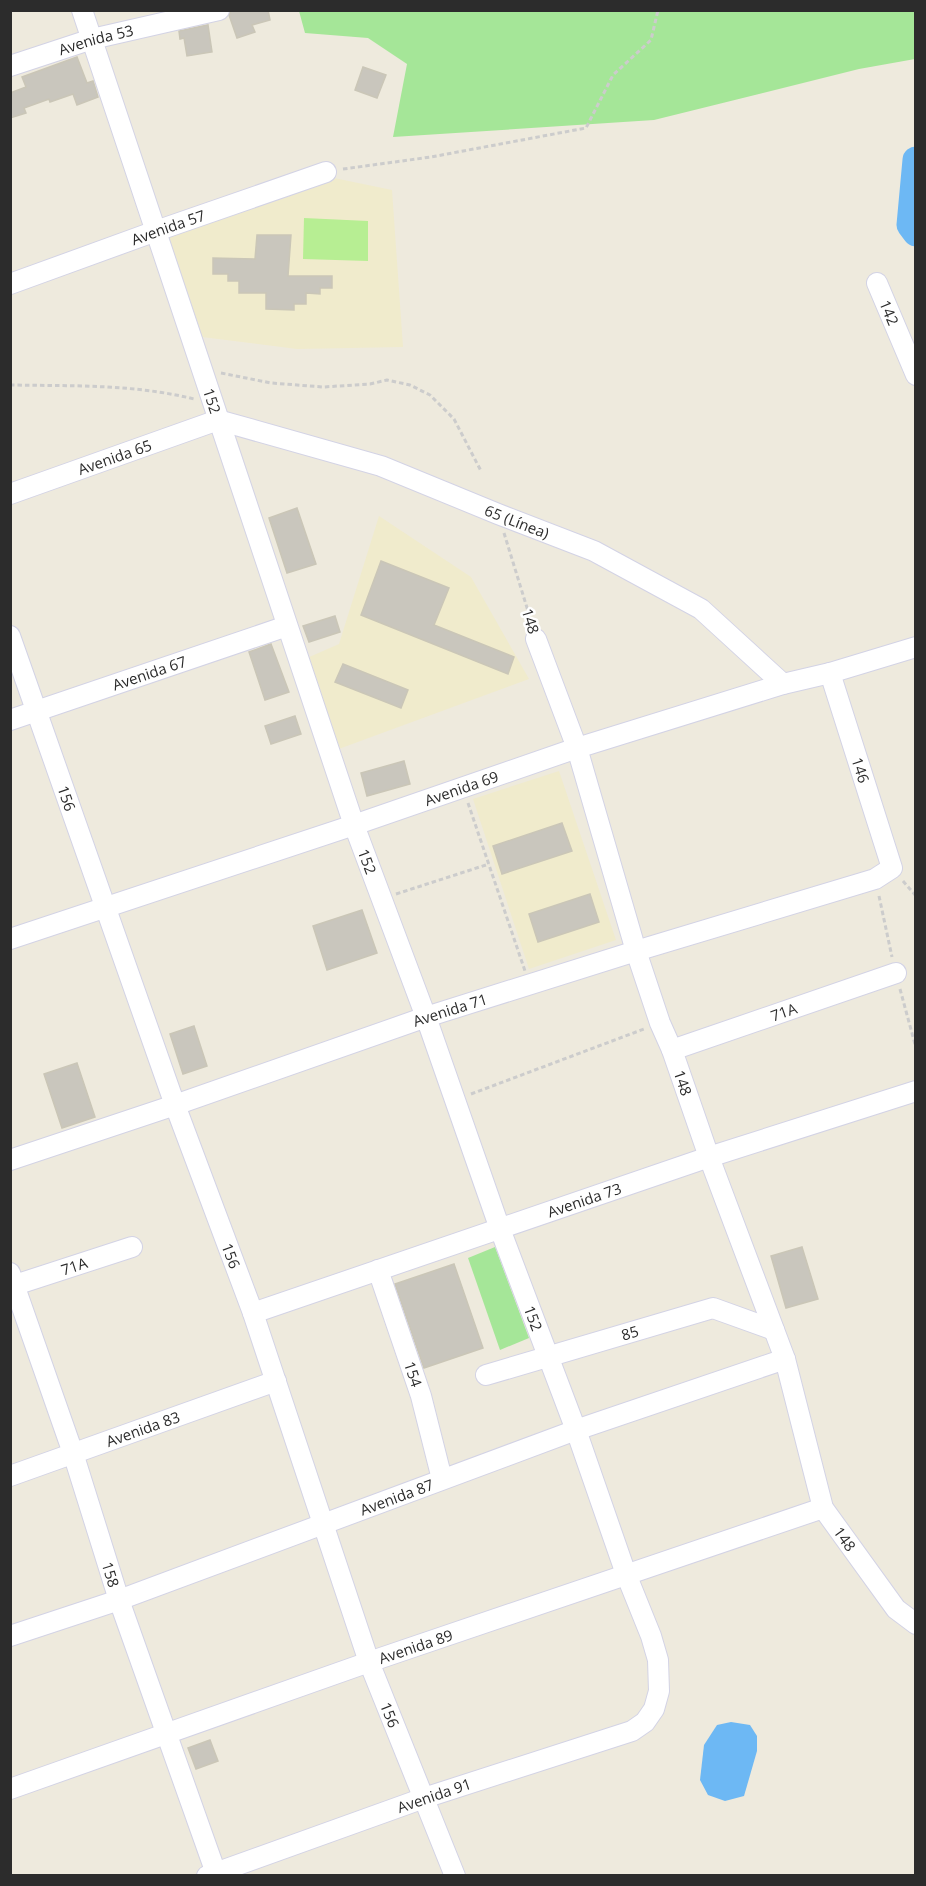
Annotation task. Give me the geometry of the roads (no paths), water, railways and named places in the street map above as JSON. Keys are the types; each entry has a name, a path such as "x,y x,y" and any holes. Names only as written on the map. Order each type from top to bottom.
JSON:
{"street":[{"name":"152","path":"82,10 354,825 426,1017 500,1229 576,1430 626,1574 651,1636 658,1660 659,1691 654,1709"},
{"name":"Avenida 53","path":"10,66 150,18 219,10"},
{"name":"Avenida 57","path":"10,284 326,172"},
{"name":"142","path":"876,283 915,375"},
{"name":"Avenida 65","path":"10,494 215,412"},
{"name":"65 (Línea)","path":"215,412 381,465 594,551 701,609 783,684"},
{"name":"Avenida 67","path":"10,720 287,626"},
{"name":"156","path":"10,636 176,1106 253,1313 369,1662 455,1875"},
{"name":"148","path":"536,639 577,748 636,951 660,1023 672,1050 709,1157 785,1359 823,1508 896,1608 915,1624"},
{"name":"Avenida 69","path":"10,939 577,748 783,684 830,673 915,647"},
{"name":"146","path":"830,673 892,868"},
{"name":"Avenida 71","path":"10,1160 176,1106 426,1017 875,879 892,868"},
{"name":"71A","path":"672,1050 896,973"},
{"name":"Avenida 73","path":"253,1313 709,1157 915,1091"},
{"name":"71A","path":"13,1279 132,1247"},
{"name":"154","path":"378,1270 421,1396 442,1479"},
{"name":"158","path":"13,1279 74,1453 118,1600 213,1874"},
{"name":"85","path":"486,1376 712,1308 774,1330"},
{"name":"Avenida 87","path":"10,1636 118,1600 576,1430 785,1359"},
{"name":"Avenida 83","path":"10,1476 276,1381"},
{"name":"Avenida 89","path":"10,1789 369,1662 823,1508"},
{"name":"Avenida 91","path":"213,1874 424,1797 632,1731 645,1722 654,1709"}],"water":[{"path":"731,1722 750,1725 757,1736 757,1751 744,1796 725,1801 708,1795 700,1780 704,1745 717,1725"}],"waterway":[{"path":"916,160 910,225 916,233"}]}
